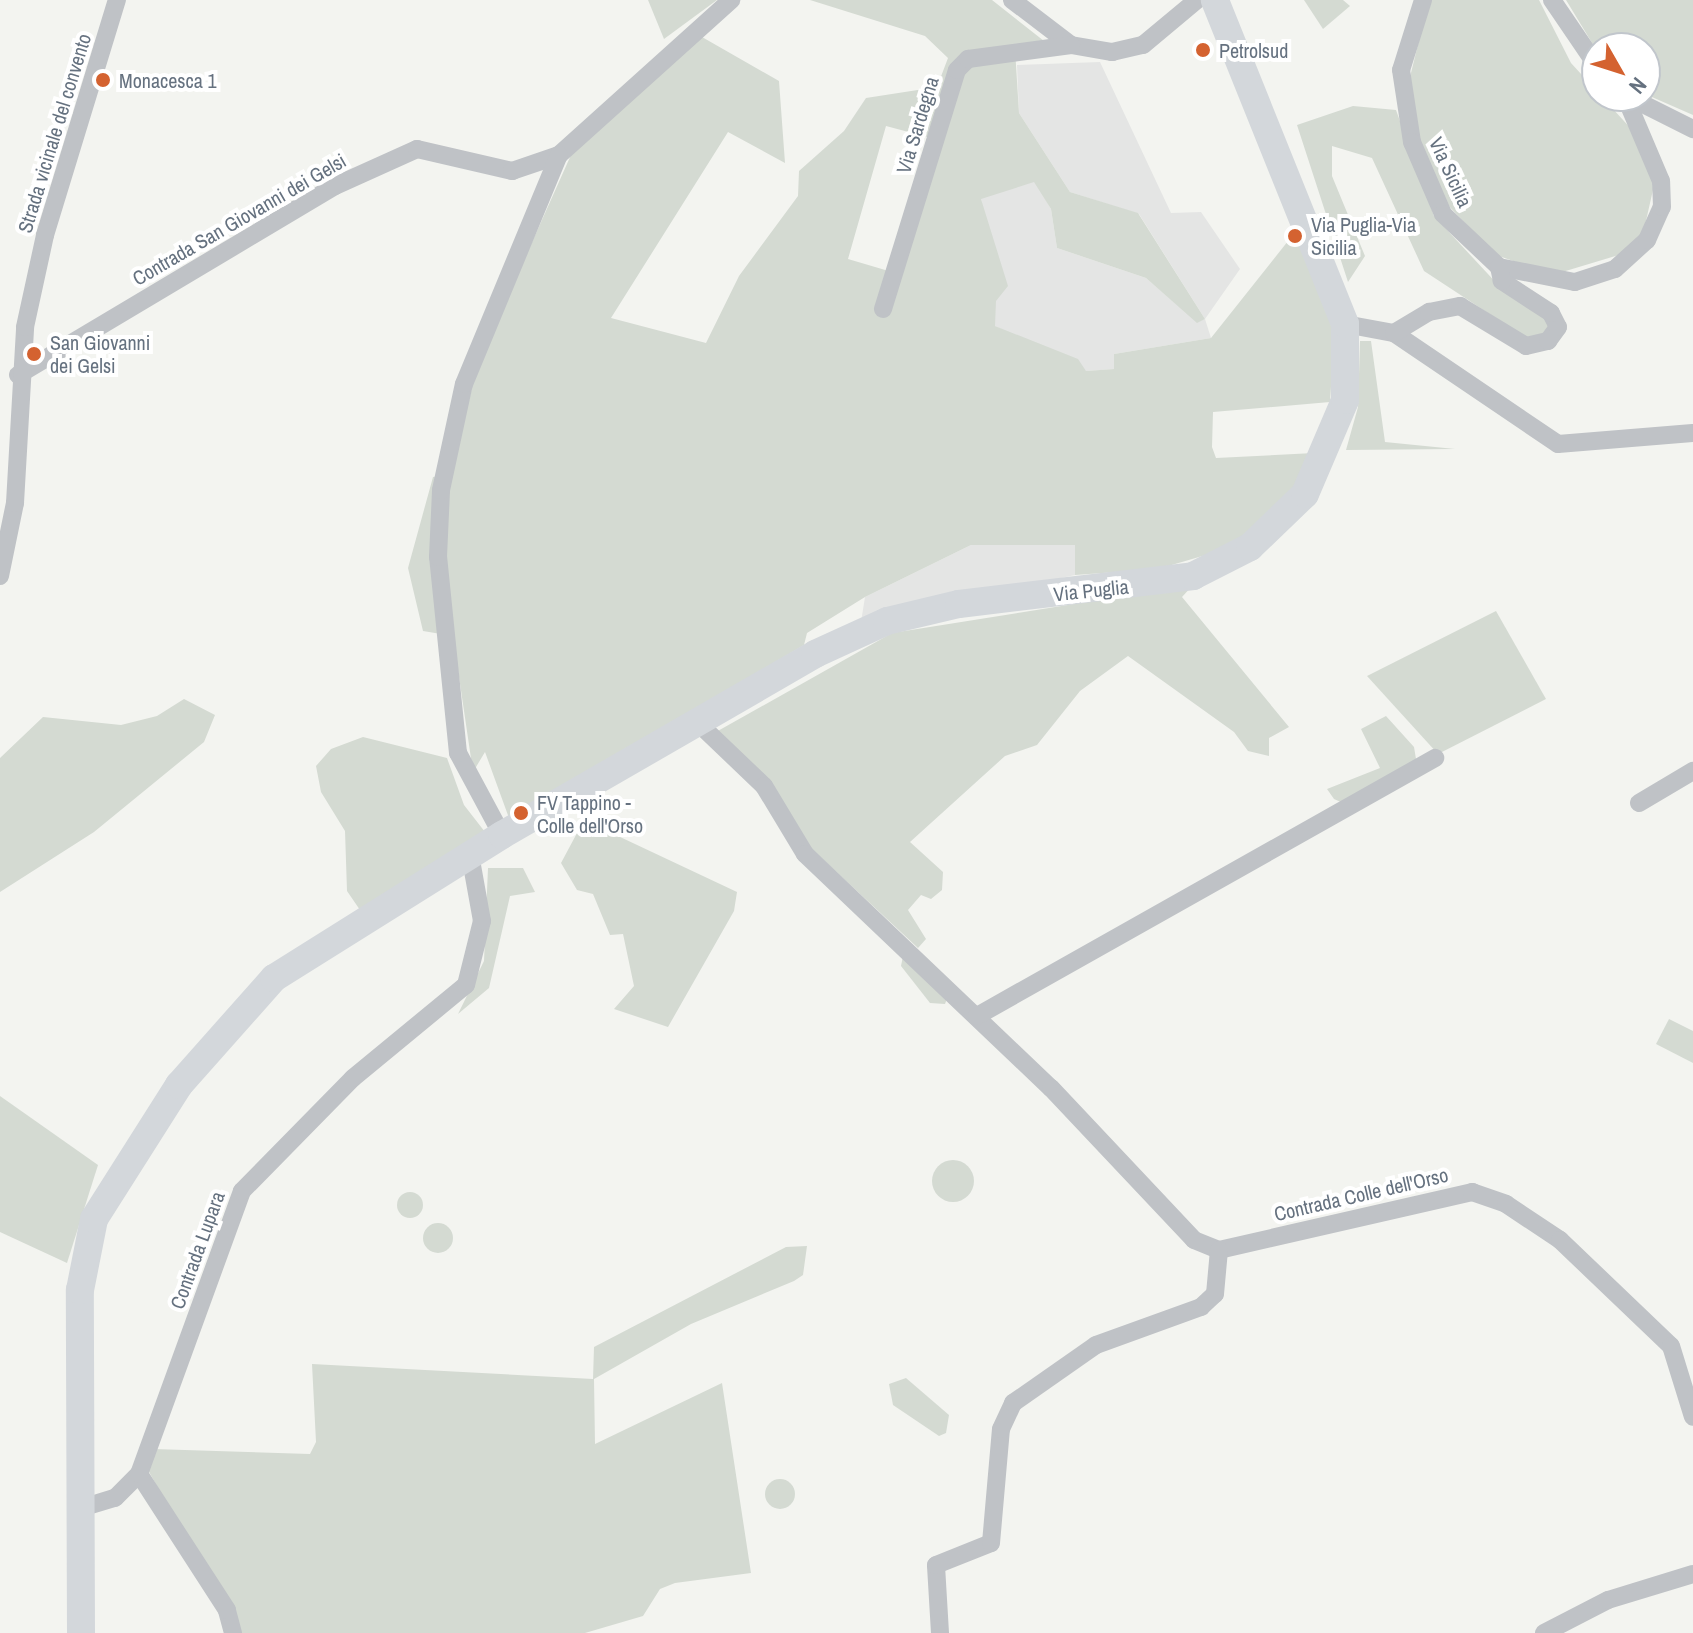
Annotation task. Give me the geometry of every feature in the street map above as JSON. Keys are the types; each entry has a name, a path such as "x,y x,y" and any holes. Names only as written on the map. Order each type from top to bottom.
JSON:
{"main road":[{"name":"Via Puglia","path":"81,1633 78,1509 80,1290 107,1188 179,1085 274,978 470,854 696,721 887,621 959,604 1165,583 1250,547 1305,494 1334,438 1345,400 1345,324 1302,215 1291,167 1221,8"}],"street":[{"name":"Strada vicinale del convento","path":"18,375 45,235 117,0"},
{"name":"Contrada San Giovanni dei Gelsi","path":"18,375 335,186 417,149 512,171 559,155 731,0"},
{"name":"Via Sardegna","path":"1012,0 1071,45"},
{"name":"Via Sicilia","path":"1423,0 1401,70 1412,142 1443,214 1499,267"},
{"path":"1552,0 1581,43"},
{"name":"Via Sardegna","path":"883,309 957,70 968,59 1071,45 1112,52 1143,45 1191,4 1208,3 1221,8"},
{"path":"1394,333 1429,312 1460,306 1526,346 1548,341 1558,327 1551,313 1502,281 1499,267 1575,282 1615,269 1647,240 1662,207 1661,181 1633,112"},
{"path":"1658,112 1693,129"},
{"path":"502,835 471,789 453,728 438,557 441,490 464,384 559,155"},
{"path":"1345,324 1394,333 1543,439 1693,433"},
{"path":"0,576 15,503 18,375"},
{"path":"696,721 764,786 805,854 977,1016 1180,1229 1219,1250 1215,1294 1201,1307 1096,1345 1013,1403 1001,1429 991,1543 936,1565 940,1633"},
{"path":"977,1016 1435,758"},
{"path":"1639,803 1693,771"},
{"name":"Contrada Lupara","path":"139,1474 242,1191 353,1078 466,985 482,921 470,854"},
{"name":"Contrada Colle dell'Orso","path":"1219,1250 1472,1192 1506,1204 1560,1240 1671,1346 1693,1417"},
{"path":"78,1509 115,1498 139,1474 227,1610 233,1633"},
{"path":"1544,1633 1608,1600 1693,1574"}],"shaded area":[{"path":"648,0 717,0 664,39"},
{"path":"810,0 992,0 1044,41 1015,49 1019,113 1070,192 1138,213 1205,319 1197,323 1146,278 1057,248 1051,209 1034,182 981,199 1008,286 996,301 995,326 1078,359 1086,371 1114,369 1114,354 1211,338 1296,231 1335,326 1330,402 1213,412 1212,447 1216,458 1314,453 1292,490 1255,528 1216,552 1158,569 1075,575 1075,545 971,545 865,597 807,633 804,645 509,818 485,752 473,772 453,636 423,631 408,568 433,477 451,474 478,363 575,146 702,37 779,81 785,163 728,132 611,318 706,343 739,276 798,196 799,171 844,131 866,98 937,87 948,58 925,36","holes":["886,126 931,138 892,272 848,259"]},
{"path":"1304,0 1343,0 1350,6 1323,29"},
{"path":"1429,0 1539,0 1571,63 1581,74 1581,112 1616,112 1634,132 1655,181 1643,234 1622,254 1559,273 1496,255 1441,198 1421,149 1410,77"},
{"path":"1566,0 1693,0 1693,115 1661,101 1661,32 1585,32"},
{"path":"1100,62 1171,213 1201,212 1240,269 1205,319 1139,214 1070,192 1019,113 1017,65"},
{"path":"1353,106 1396,110 1434,216 1501,288 1550,321 1548,331 1532,339 1520,334 1424,271 1372,158 1332,146 1332,176 1365,256 1348,282 1297,125"},
{"path":"1035,181 1051,209 1057,248 1146,278 1197,322 1205,319 1211,338 1114,354 1115,369 1086,371 995,326 981,198"},
{"path":"1360,341 1371,341 1385,442 1455,449 1346,450 1358,407"},
{"path":"971,545 1075,545 1075,575 861,622 865,597"},
{"path":"1193,585 1182,597 1289,727 1269,738 1269,756 1248,751 1234,732 1128,656 1080,691 1037,745 1005,756 910,842 943,872 942,890 931,899 921,895 908,910 926,939 918,948 812,849 716,732 892,633"},
{"path":"1496,611 1546,699 1438,754 1367,676"},
{"path":"184,699 215,715 204,742 94,832 0,892 0,758 43,717 121,725 157,716"},
{"path":"1386,716 1414,747 1417,765 1343,803 1334,799 1327,789 1380,768 1361,729"},
{"path":"363,737 447,758 464,805 485,832 360,910 347,891 345,831 321,792 316,766 331,749"},
{"path":"584,820 737,892 734,911 668,1027 614,1009 634,986 623,934 610,935 593,894 577,890 561,863"},
{"path":"488,868 523,868 535,892 510,896 489,988 458,1014 484,961"},
{"path":"903,956 948,996 945,1004 930,1003 901,966"},
{"path":"1669,1019 1693,1031 1693,1063 1656,1044"},
{"path":"0,1096 98,1165 67,1263 0,1232"},
{"path":"953,1160 968,1166 974,1181 968,1196 953,1202 938,1196 932,1181 938,1166"},
{"path":"410,1192 419,1196 423,1205 419,1214 410,1218 401,1214 397,1205 401,1196"},
{"path":"438,1223 449,1227 453,1238 449,1249 438,1253 427,1249 423,1238 427,1227"},
{"path":"807,1246 803,1275 794,1281 691,1324 594,1379 595,1444 722,1383 751,1573 675,1583 660,1589 643,1616 585,1633 239,1633 148,1470 153,1449 310,1454 316,1442 312,1364 593,1379 594,1347 786,1247"},
{"path":"906,1378 949,1415 946,1433 939,1436 893,1405 889,1384"},
{"path":"780,1479 786,1480 794,1488 794,1500 786,1508 780,1509 774,1508 766,1500 765,1494 766,1488 774,1480"}],"place":[{"name":"Petrolsud","path":"1203,50"},
{"name":"Monacesca 1","path":"103,80"},
{"name":"Via Puglia-Via Sicilia","path":"1295,236"},
{"name":"San Giovanni dei Gelsi","path":"34,354"},
{"name":"FV Tappino - Colle dell'Orso","path":"521,813"}]}
